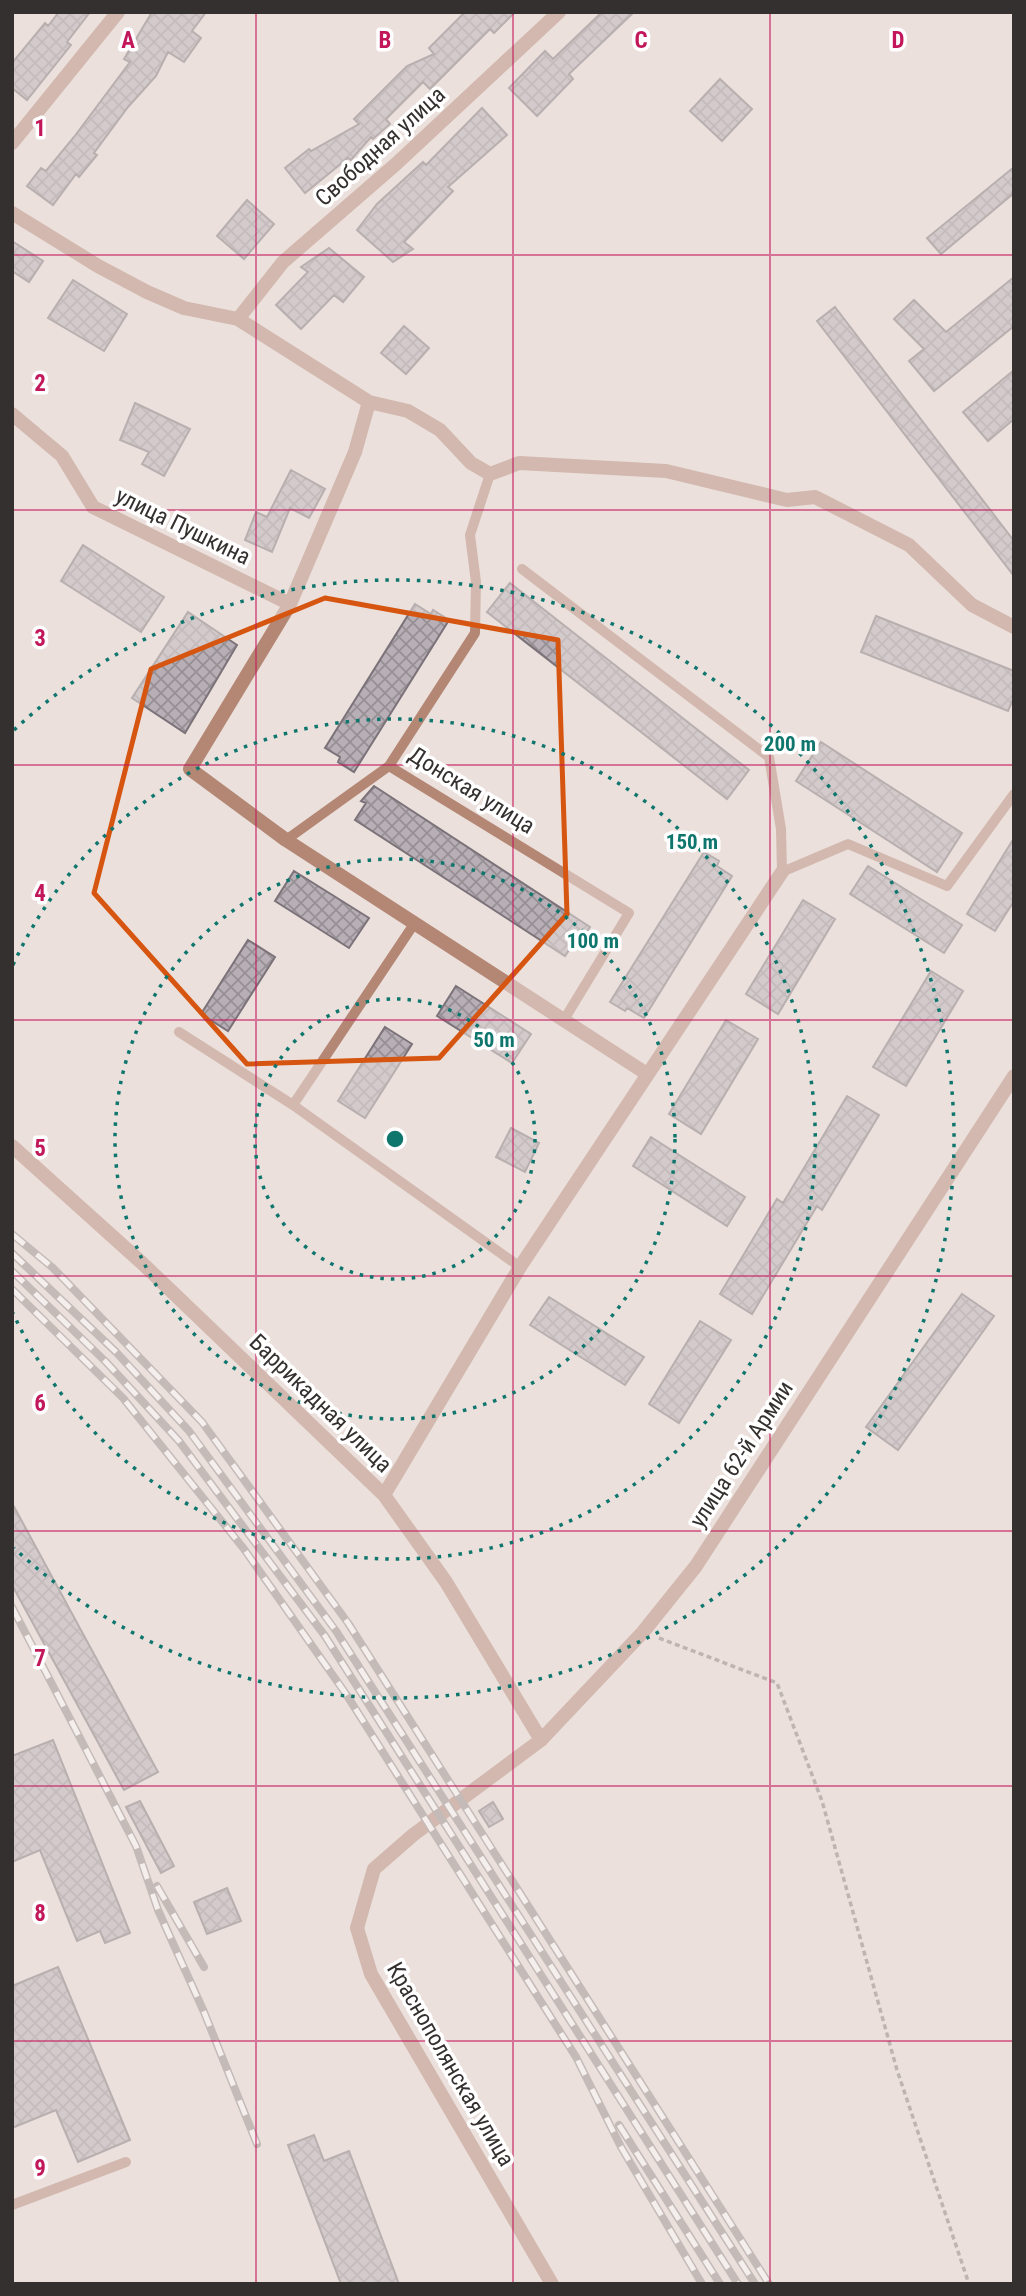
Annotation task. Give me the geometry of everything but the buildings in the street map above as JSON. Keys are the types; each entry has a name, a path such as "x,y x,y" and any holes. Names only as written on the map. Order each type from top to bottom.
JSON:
{"street":[{"path":"12,143 118,12"},
{"name":"Свободная улица","path":"238,320 283,262 396,164 559,12"},
{"path":"12,213 146,292 184,308 238,320 369,401 408,411 419,417 440,430 471,463 490,474 519,463 666,471 788,500 815,497 909,545 972,605 1014,627"},
{"path":"369,401 355,453 290,604 190,769 286,841 565,1018 647,1074"},
{"name":"улица Пушкина","path":"12,414 62,456 93,507 290,604"},
{"path":"384,1495 520,1267 782,872"},
{"name":"улица 62-й Армии","path":"449,1808 541,1740 643,1632 696,1566 1014,1076"},
{"name":"Баррикадная улица","path":"12,1146 142,1263 384,1495 446,1582 541,1740"},
{"name":"Краснополянская улица","path":"449,1808 374,1869 357,1928 371,1974 552,2284"}],"lane":[{"name":"Донская улица","path":"490,474 470,535 476,582 475,633 390,766 629,913 565,1018"},
{"path":"522,569 769,757 781,829 782,872 848,844 947,886 1014,794"},
{"path":"286,841 390,766"},
{"path":"293,1105 414,924"},
{"path":"179,1032 293,1105 520,1267"},
{"path":"12,2205 126,2162"}],"path":[{"path":"643,1632 777,1682 822,1801 897,2070 969,2284"}],"highlighted area":[{"path":"325,598 558,640 567,914 439,1058 247,1064 94,893 151,669"}],"railway":[{"path":"12,1234 53,1268 202,1422 348,1623 769,2284"},
{"path":"12,1253 116,1352 189,1431 336,1631 755,2284"},
{"path":"12,1271 106,1362 179,1441 325,1636 738,2284"},
{"path":"12,1289 123,1398 244,1549 346,1694 576,2057 621,2147 702,2284"},
{"path":"12,1607 136,1846 158,1910 204,2012 257,2144"},
{"path":"157,1886 204,1967"},
{"path":"619,2125 720,2284"}]}
